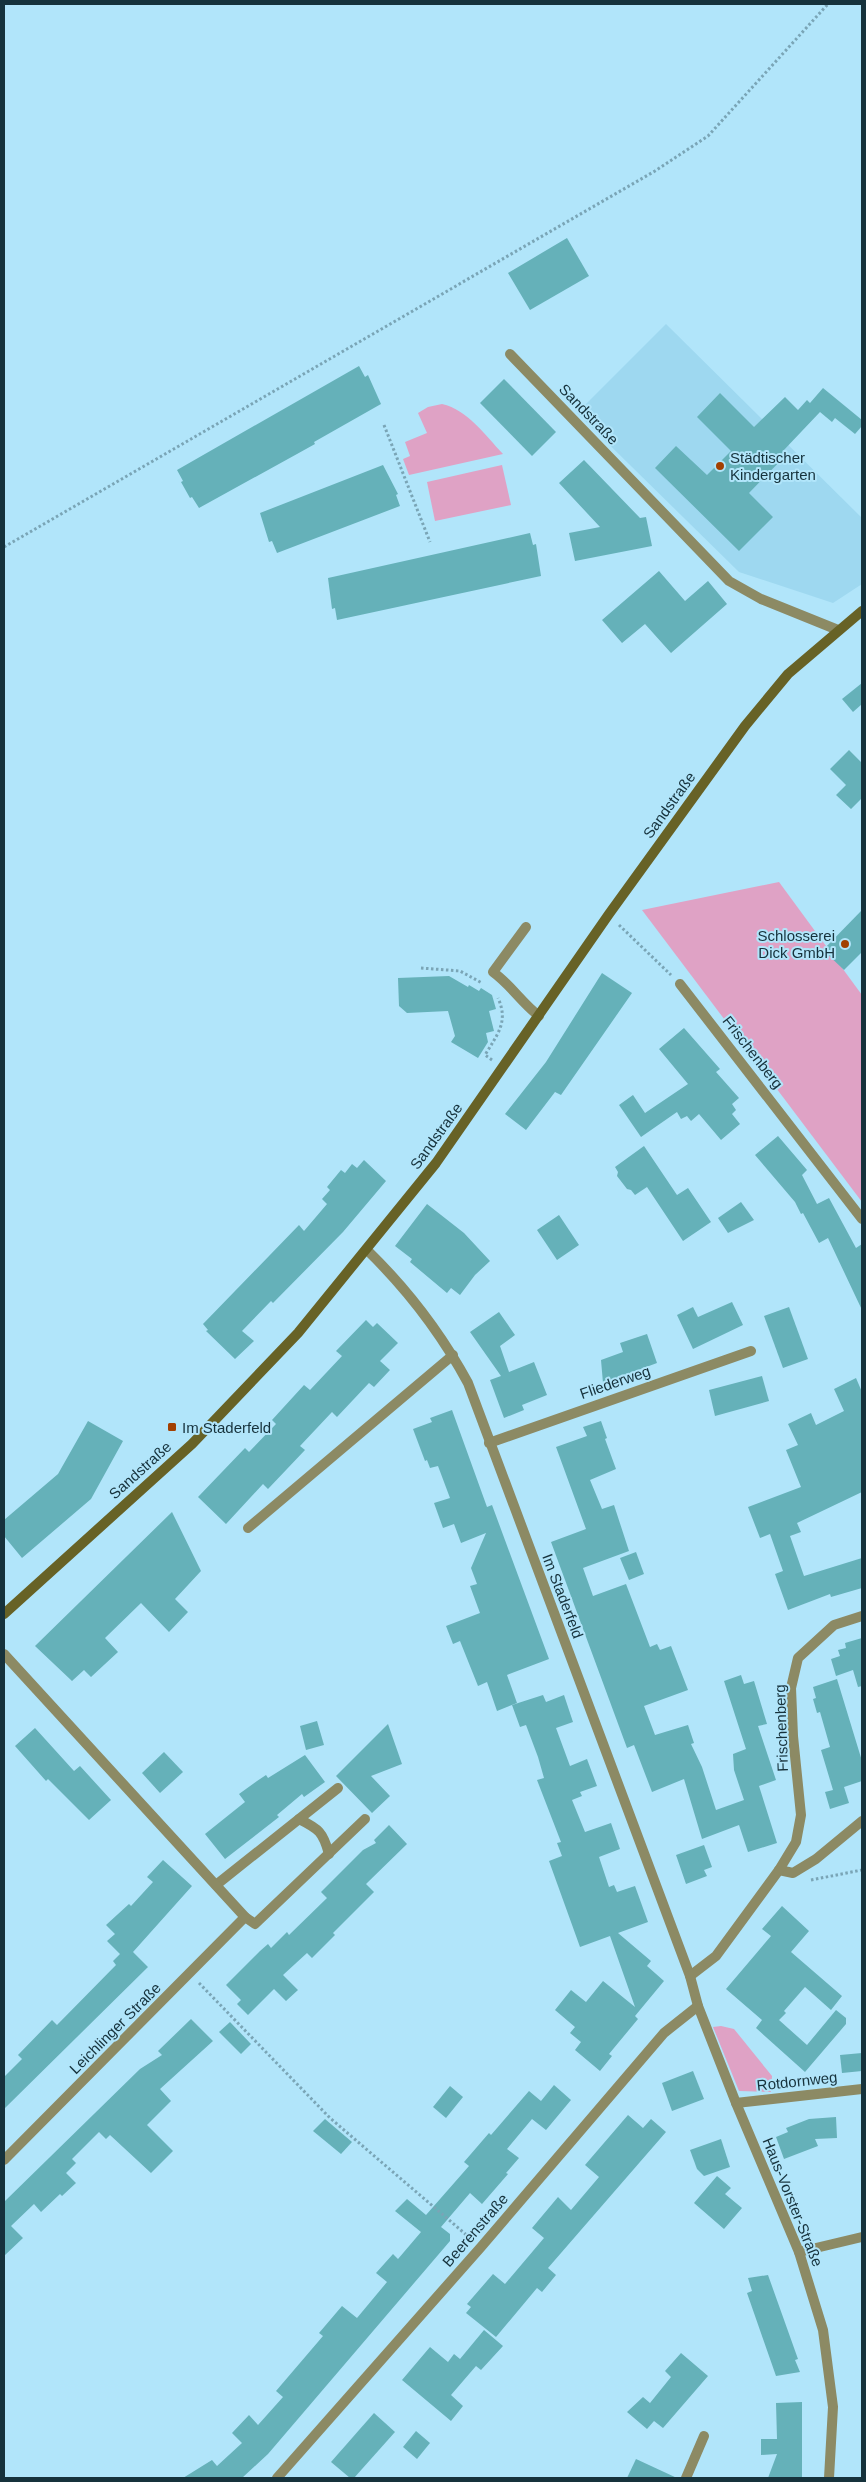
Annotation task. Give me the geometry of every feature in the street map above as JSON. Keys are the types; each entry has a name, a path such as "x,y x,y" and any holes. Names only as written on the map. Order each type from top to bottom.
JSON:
{"street":[{"name":"Sandstraße","path":"510,354 729,581 761,599 838,630"},
{"name":"Sandstraße","path":"4,1614 192,1444 298,1333 436,1163 609,914 745,726 788,674 862,611"},
{"path":"526,927 493,972 506,982 521,1002 539,1016"},
{"name":"Frischenberg","path":"680,984 862,1219"},
{"name":"Im Staderfeld","path":"366,1250 389,1272 453,1355 468,1383 690,1976"},
{"name":"Fliederweg","path":"489,1443 752,1351"},
{"path":"248,1528 453,1355"},
{"name":"Frischenberg","path":"690,1976 716,1956 779,1870 796,1842 801,1815 793,1736 791,1688 798,1658 834,1625 862,1616"},
{"path":"4,1654 216,1885 255,1924 365,1819"},
{"path":"216,1885 338,1788"},
{"path":"299,1819 320,1832 324,1837 329,1854"},
{"path":"779,1870 793,1873 816,1858 862,1821"},
{"name":"Leichlinger Straße","path":"4,2160 246,1917"},
{"name":"Haus-Vorster-Straße","path":"690,1976 698,2006 736,2103 799,2252 823,2330 833,2407 829,2478"},
{"name":"Beerenstraße","path":"277,2478 481,2247 664,2033 698,2006"},
{"name":"Rotdornweg","path":"736,2103 862,2089"},
{"path":"799,2252 862,2237"},
{"path":"686,2478 704,2436"}],"path":[{"path":"4,547 647,176 708,136 828,4"},
{"path":"384,425 430,542"},
{"path":"609,914 680,984"},
{"path":"421,968 460,970 486,985"},
{"path":"494,989 502,1006 503,1023 485,1055 503,1068"},
{"path":"190,1974 330,2118 481,2247"}],"shaded area":[{"name":"Städtischer Kindergarten","path":"666,324 862,518 862,584 833,603 739,572 577,413"},
{"path":"442,404 468,417 503,454 409,475 403,459 410,456 405,442 427,433 418,413 428,407"},
{"path":"502,465 511,505 435,521 427,482"},
{"path":"779,882 862,995 862,1202 642,910"},
{"path":"721,2026 734,2029 772,2076 771,2092 739,2091 713,2027"}],"building":[{"path":"567,238 589,276 530,310 508,273"},
{"path":"359,366 365,377 368,375 381,404 314,442 315,444 199,508 192,497 190,498 177,470"},
{"path":"504,379 556,432 532,456 480,403"},
{"path":"823,388 862,420 862,426 855,434 835,418 832,422 820,412 783,451 787,454 749,493 773,517 739,551 655,468 676,446 707,475 731,451 697,417 720,393 754,427 785,397 798,410 807,400 810,403"},
{"path":"584,460 640,518 646,517 652,546 575,561 569,533 600,527 559,483"},
{"path":"383,465 398,494 396,495 400,506 277,553 272,541 269,542 260,513"},
{"path":"530,533 533,545 536,544 541,576 337,620 335,608 332,609 328,578"},
{"path":"659,571 685,601 708,581 727,604 671,653 645,624 622,643 602,620"},
{"path":"862,683 862,704 853,712 842,699"},
{"path":"849,750 862,763 862,801 861,799 851,809 836,795 846,785 830,769"},
{"name":"Schlosserei Dick GmbH","path":"862,910 862,952 844,970 823,950"},
{"path":"602,973 632,993 561,1095 555,1092 526,1130 505,1114 546,1062"},
{"path":"449,976 468,987 469,985 479,991 481,988 492,995 496,1009 489,1011 494,1031 486,1033 488,1042 478,1058 451,1042 455,1036 448,1011 407,1013 399,1006 398,978"},
{"path":"684,1028 720,1069 716,1072 739,1098 732,1104 736,1110 732,1114 740,1124 721,1140 699,1114 691,1121 687,1116 681,1119 677,1112 641,1137 619,1105 633,1095 645,1113 688,1084 659,1049"},
{"path":"778,1136 807,1170 802,1175 817,1204 829,1198 856,1248 862,1244 862,1310 828,1238 819,1243 795,1202 755,1155"},
{"path":"644,1146 677,1195 688,1188 711,1222 683,1241 647,1187 635,1195 631,1190 627,1189 617,1176 618,1172 615,1167"},
{"path":"364,1160 386,1181 343,1232 273,1303 271,1301 242,1331 254,1341 235,1359 206,1331 208,1330 203,1324 299,1225 304,1231 327,1204 322,1199 330,1190 327,1187 341,1170 345,1173 352,1164 357,1168"},
{"path":"741,1202 754,1220 728,1233 718,1218"},
{"path":"427,1204 464,1233 490,1261 475,1275 460,1295 451,1288 447,1293 410,1262 412,1259 395,1246"},
{"path":"559,1215 579,1245 557,1260 537,1230"},
{"path":"732,1302 743,1325 693,1349 677,1315 693,1307 698,1317"},
{"path":"789,1307 808,1359 783,1368 764,1316"},
{"path":"499,1312 515,1335 500,1346 509,1372 534,1362 547,1395 522,1405 524,1410 504,1418 490,1380 501,1376 470,1332"},
{"path":"366,1320 373,1327 377,1323 398,1343 380,1361 390,1370 374,1387 369,1383 337,1417 332,1412 300,1446 305,1450 268,1489 263,1484 226,1524 198,1497 245,1448 249,1452 276,1424 272,1420 304,1385 310,1390 342,1356 336,1351"},
{"path":"647,1334 657,1363 603,1383 601,1360 623,1352 620,1343"},
{"path":"762,1376 769,1401 715,1416 709,1390"},
{"path":"856,1378 862,1392 862,1492 797,1523 801,1532 790,1536 804,1576 862,1558 862,1588 831,1597 830,1594 788,1610 775,1574 783,1571 770,1534 760,1538 748,1507 801,1487 786,1450 798,1445 788,1424 811,1413 816,1425 844,1411 834,1389"},
{"path":"452,1410 487,1507 492,1505 549,1659 507,1675 517,1703 497,1711 487,1682 478,1686 460,1641 453,1644 446,1626 480,1613 470,1586 477,1584 471,1568 486,1533 461,1543 454,1524 443,1528 434,1503 450,1498 438,1466 430,1468 427,1460 425,1461 413,1429 432,1422 430,1418"},
{"path":"88,1421 123,1441 91,1499 22,1558 4,1536 4,1520 58,1474"},
{"path":"601,1421 607,1438 605,1439 616,1469 590,1480 602,1509 614,1505 629,1551 583,1568 593,1596 626,1584 650,1647 657,1644 660,1650 671,1646 688,1690 644,1706 655,1735 688,1725 694,1743 691,1744 702,1767 716,1810 744,1800 734,1770 733,1754 746,1749 724,1681 741,1675 744,1684 754,1681 767,1724 758,1726 776,1780 759,1786 777,1843 748,1852 739,1825 702,1839 684,1779 652,1792 634,1745 627,1748 551,1542 586,1529 556,1447 587,1436 583,1427"},
{"path":"172,1512 201,1571 175,1599 188,1612 169,1632 141,1603 105,1638 118,1652 91,1677 84,1670 72,1681 35,1646"},
{"path":"636,1552 644,1574 629,1580 620,1558"},
{"path":"862,1638 862,1686 858,1687 853,1670 836,1676 831,1659 840,1656 838,1650 846,1648 845,1643"},
{"path":"837,1679 862,1761 862,1781 844,1787 849,1803 830,1809 825,1792 833,1790 821,1750 830,1747 820,1712 817,1713 813,1699 816,1698 813,1687"},
{"path":"543,1695 546,1702 564,1695 573,1722 556,1728 570,1766 587,1759 597,1786 580,1792 582,1796 572,1800 585,1832 611,1823 620,1849 599,1857 609,1887 614,1885 617,1892 635,1886 648,1922 618,1933 651,1961 647,1966 664,1981 635,2016 638,2019 609,2054 612,2056 600,2071 575,2050 581,2042 570,2033 575,2027 555,2010 571,1990 586,2002 603,1981 635,2007 610,1936 580,1947 549,1861 562,1856 557,1843 561,1842 537,1780 544,1778 538,1757 526,1725 520,1727 512,1705"},
{"path":"317,1721 324,1745 306,1750 300,1726"},
{"path":"388,1724 402,1764 371,1776 390,1796 372,1813 336,1776"},
{"path":"35,1728 74,1771 80,1766 111,1800 89,1820 48,1779 46,1781 15,1746"},
{"path":"164,1752 183,1772 160,1793 142,1773"},
{"path":"305,1755 325,1782 304,1797 302,1794 277,1815 279,1817 225,1859 205,1834 245,1802 239,1794 266,1775 268,1778"},
{"path":"389,1825 407,1844 366,1884 374,1892 333,1933 335,1935 312,1958 307,1953 283,1975 298,1990 286,2001 274,1989 248,2015 237,2004 241,2000 226,1985 268,1944 271,1948 287,1932 289,1935 327,1898 321,1892 363,1850 376,1843 374,1840"},
{"path":"704,1845 712,1867 704,1870 707,1876 686,1884 676,1855"},
{"path":"163,1860 192,1886 133,1952 148,1967 4,2109 4,2077 22,2059 18,2055 52,2020 57,2025 116,1965 113,1961 120,1954 107,1941 115,1934 106,1925 129,1904 131,1906 153,1882 147,1877"},
{"path":"782,1906 809,1931 791,1952 842,1996 831,2010 805,1987 784,2011 786,2013 779,2020 807,2045 836,2010 846,2018 846,2024 805,2072 756,2028 762,2020 726,1989 771,1936 762,1929"},
{"path":"191,2019 213,2041 160,2089 171,2101 147,2125 173,2151 151,2173 110,2135 106,2139 99,2132 72,2159 76,2163 66,2173 76,2183 62,2196 60,2194 41,2212 34,2204 11,2226 23,2238 4,2256 4,2202 140,2069 162,2055 158,2051"},
{"path":"230,2022 251,2044 241,2054 219,2032"},
{"path":"862,2053 862,2071 842,2073 840,2055"},
{"path":"693,2071 704,2099 672,2111 662,2083"},
{"path":"554,2085 571,2100 546,2130 532,2119 507,2149 519,2158 506,2173 508,2174 482,2204 470,2193 441,2227 450,2234 450,2241 268,2454 242,2478 183,2478 212,2460 217,2466 242,2443 232,2433 249,2415 258,2425 283,2397 276,2391 323,2336 319,2333 342,2306 357,2318 387,2282 376,2273 393,2254 398,2259 421,2232 395,2211 407,2199 426,2215 469,2166 464,2162 489,2133 491,2135 529,2091 541,2101"},
{"path":"450,2086 463,2097 446,2118 433,2107"},
{"path":"628,2115 643,2128 651,2119 666,2132 548,2268 556,2275 542,2292 537,2288 496,2337 466,2313 471,2307 467,2304 493,2274 505,2284 544,2238 532,2228 558,2197 571,2210 599,2177 585,2165"},
{"path":"836,2117 837,2138 815,2139 818,2146 784,2159 776,2137 788,2132 786,2128 809,2119"},
{"path":"325,2119 352,2142 341,2154 313,2131"},
{"path":"721,2139 730,2167 704,2176 697,2169 690,2150"},
{"path":"717,2176 731,2188 725,2194 742,2208 724,2229 694,2203"},
{"path":"768,2275 798,2359 795,2360 800,2372 776,2376 747,2293 752,2291 748,2278"},
{"path":"484,2330 503,2346 481,2370 476,2366 451,2395 463,2406 451,2421 402,2380 430,2347 448,2362 454,2354 460,2359"},
{"path":"681,2353 708,2376 663,2428 654,2421 647,2429 627,2412 643,2397 650,2403 671,2377 665,2371"},
{"path":"802,2402 802,2478 768,2478 777,2454 761,2455 761,2439 777,2439 776,2403"},
{"path":"374,2413 395,2432 354,2478 350,2478 331,2462"},
{"path":"416,2431 430,2443 417,2459 403,2447"},
{"path":"636,2459 677,2478 627,2478"}],"place":[{"name":"Städtischer Kindergarten","path":"720,466"},
{"name":"Schlosserei Dick GmbH","path":"845,944"},
{"name":"Im Staderfeld","path":"172,1427"}]}
